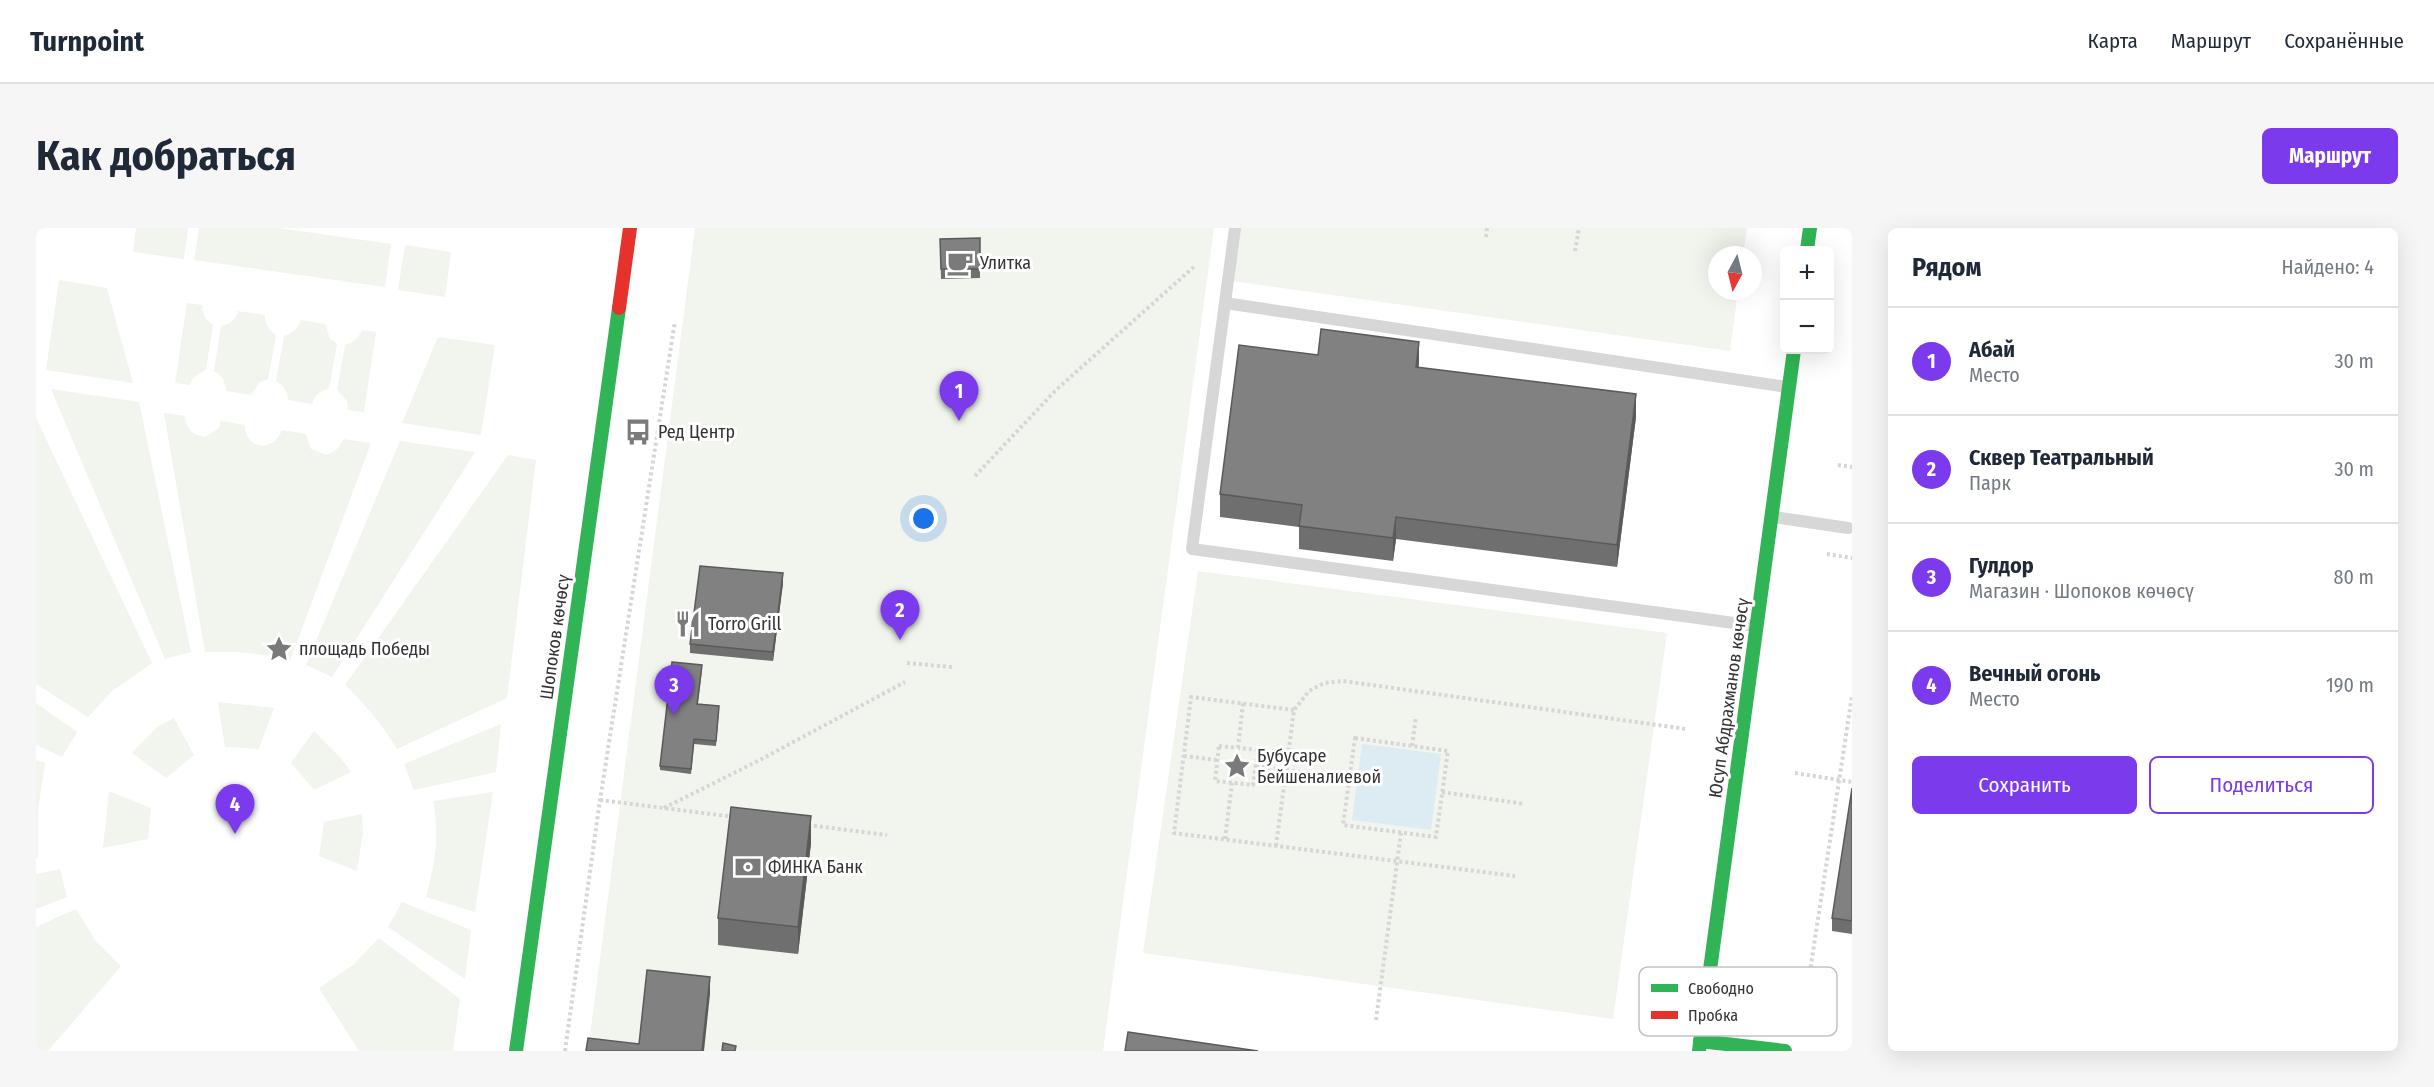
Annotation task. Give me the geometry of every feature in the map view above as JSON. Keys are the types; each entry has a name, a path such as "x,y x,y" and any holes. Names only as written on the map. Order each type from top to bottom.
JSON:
{"street":[{"name":"Шопоков көчөсү","path":"516,1051 630,228"},
{"path":"1808,246 1810,228"},
{"name":"Юсуп Абдрахманов көчөсү","path":"1711,967 1793,354"},
{"path":"1700,1046 1785,1051"}],"lane":[{"path":"1234,228 1192,549 1757,626"},
{"path":"1225,303 1789,387"},
{"path":"1772,517 1848,528"}],"path":[{"path":"1486,237 1487,228"},
{"path":"1575,251 1579,228"},
{"path":"975,476 1056,390 1196,266"},
{"path":"565,1051 600,800 675,321"},
{"path":"1838,465 1852,467"},
{"path":"1827,554 1852,558"},
{"path":"907,663 952,667"},
{"path":"664,808 758,761 905,681"},
{"path":"1276,846 1294,710 1309,691 1324,683 1343,681 1686,729"},
{"path":"1811,967 1852,696"},
{"path":"1294,710 1191,697 1174,832 1515,876"},
{"path":"1238,748 1243,704"},
{"path":"1412,746 1416,717"},
{"path":"1355,738 1448,751 1436,837 1343,825 1349,779 1355,738"},
{"path":"1220,746 1238,748 1258,750 1253,785 1215,781 1220,746"},
{"path":"1184,756 1217,760"},
{"path":"1256,766 1349,779"},
{"path":"1795,773 1852,782"},
{"path":"1225,839 1232,783"},
{"path":"1442,792 1524,804"},
{"path":"600,800 735,817"},
{"path":"807,825 887,835"},
{"path":"1376,1020 1401,833"}],"shaded area":[{"path":"136,228 188,228 184,259 133,252"},
{"path":"199,228 279,228 391,244 385,287 194,260"},
{"path":"695,228 1214,228 1103,1051 588,1051"},
{"path":"1239,228 1747,228 1744,246 1708,246 1708,300 1737,300 1730,351 1232,281"},
{"path":"405,245 451,252 445,297 398,290"},
{"path":"59,280 107,288 133,383 46,370"},
{"path":"187,303 202,305 205,317 213,325 206,369 193,378 190,385 175,383"},
{"path":"238,311 265,315 267,326 276,335 268,379 260,382 251,395 226,391 223,379 214,371 221,326 232,321"},
{"path":"301,320 325,324 330,339 337,344 329,389 318,394 312,404 288,400 285,389 276,381 284,336 295,330"},
{"path":"362,330 376,332 364,412 348,410 347,401 337,390 345,345 355,340"},
{"path":"438,337 495,345 481,435 402,423"},
{"path":"51,389 139,402 191,652 165,659"},
{"path":"164,413 185,416 190,431 205,437 218,429 221,421 245,425 250,440 261,446 273,442 282,430 306,434 311,449 326,455 336,450 343,439 371,443 290,661 248,653 205,652"},
{"path":"36,418 152,663 111,692 88,717 36,684"},
{"path":"400,441 475,452 332,677 306,665"},
{"path":"508,455 536,460 507,698 397,749 373,715 345,685"},
{"path":"1198,571 1667,633 1613,1019 1143,953"},
{"path":"218,702 274,708 259,749 225,747"},
{"path":"36,703 77,732 62,757 36,745"},
{"path":"174,718 194,755 166,778 132,753 157,727"},
{"path":"501,724 496,772 414,790 404,764"},
{"path":"314,731 339,756 351,772 314,790 291,763"},
{"path":"1362,744 1441,754 1431,830 1352,820"},
{"path":"36,760 45,763 38,810 38,857 36,858"},
{"path":"109,791 151,808 148,839 103,848"},
{"path":"493,792 475,912 426,897 436,850 433,801"},
{"path":"362,814 363,832 357,871 319,856 324,822"},
{"path":"60,869 67,897 36,909 36,874"},
{"path":"402,902 471,930 465,979 388,927"},
{"path":"76,909 95,940 121,966 48,1051 36,1051 36,927"},
{"path":"379,938 460,999 453,1051 359,1051 319,988 353,965"}],"building":[{"name":"Улитка","path":"980,238 980,269 941,269 940,239"},
{"path":"1321,329 1419,342 1416,367 1636,394 1617,545 1396,517 1393,538 1299,526 1302,505 1220,494 1239,345 1318,355"},
{"path":"700,566 783,573 773,652 690,644"},
{"path":"672,662 702,665 697,704 719,706 716,741 694,739 691,769 660,766"},
{"path":"1852,788 1852,921 1832,918"},
{"path":"731,807 811,816 798,927 718,918"},
{"path":"647,970 710,977 702,1051 586,1051 588,1038 639,1044"},
{"path":"1128,1032 1258,1051 1125,1051"},
{"path":"723,1043 736,1046 735,1051 722,1051"}],"traffic: fast":[{"path":"1808,246 1810,228"},
{"path":"516,1051 619,308"},
{"path":"1710,967 1793,354"},
{"path":"1699,1051 1701,1036"},
{"path":"1700,1041 1785,1051"}],"traffic: jam":[{"path":"619,308 630,228"}],"place":[{"name":"Улитка","path":"960,263"},
{"name":"Абай","path":"959,421"},
{"name":"Ред Центр","path":"638,432"},
{"name":"Torro Grill","path":"688,624"},
{"name":"Сквер Театральный","path":"900,640"},
{"name":"площадь Победы","path":"279,649"},
{"name":"Гулдор","path":"674,715"},
{"name":"Бубусаре Бейшеналиевой","path":"1237,766"},
{"name":"Вечный огонь","path":"235,834"},
{"name":"ФИНКА Банк","path":"748,867"}]}
